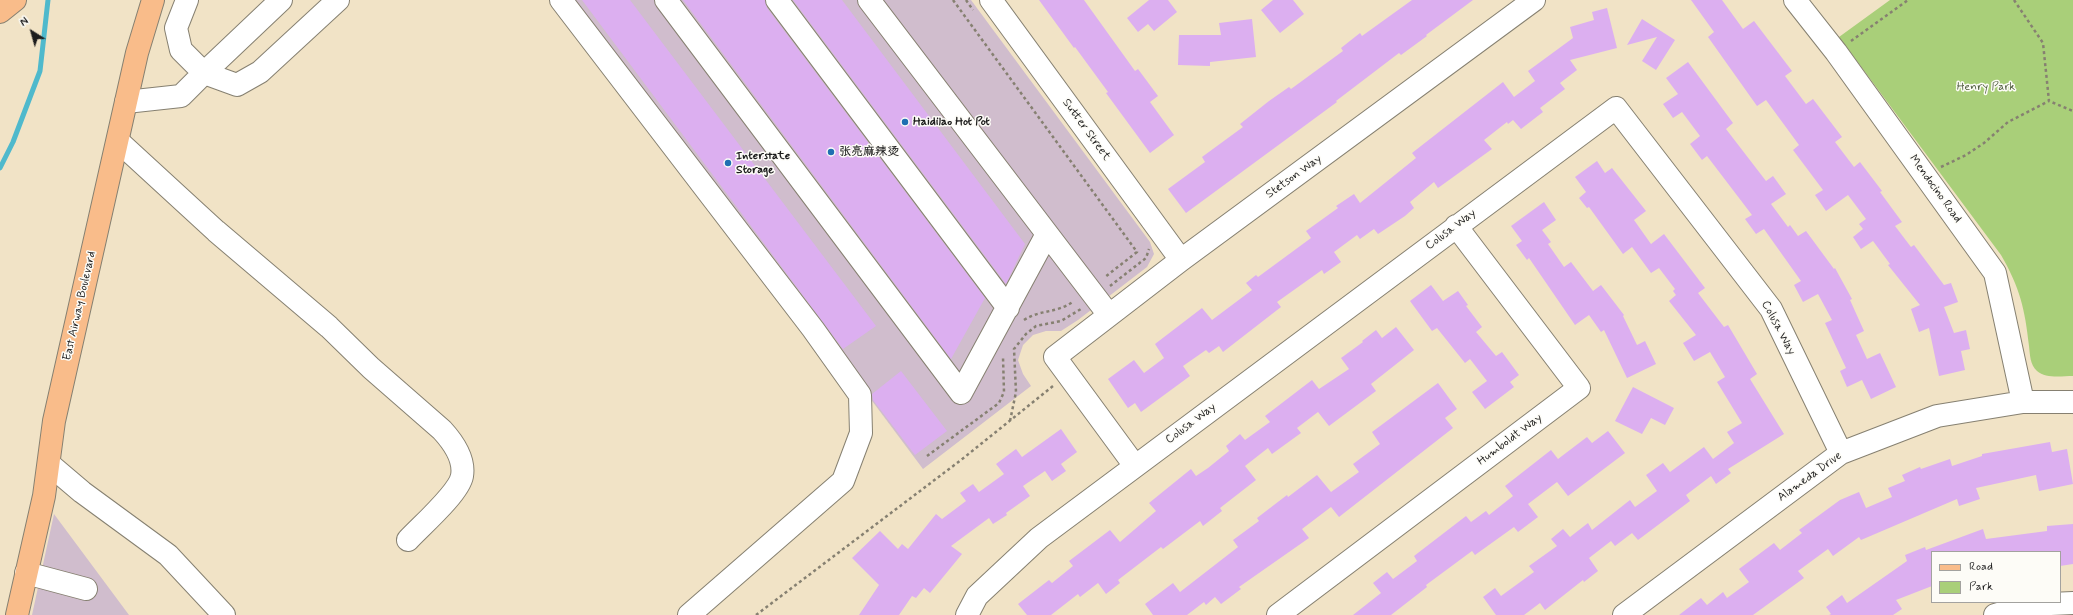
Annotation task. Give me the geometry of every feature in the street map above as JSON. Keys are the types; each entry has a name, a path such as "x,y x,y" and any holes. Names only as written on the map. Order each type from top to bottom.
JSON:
{"main road":[{"name":"East Airway Boulevard","path":"17,615 44,496 54,421 126,102 147,16 153,0"}],"street":[{"path":"187,0 176,28 181,50 204,73 237,85 260,72 338,0"},
{"path":"126,102 181,96 281,0"},
{"path":"561,0 813,329 860,395 861,433 843,481 688,615"},
{"path":"666,0 961,393 1048,234"},
{"path":"777,0 1008,308"},
{"path":"869,0 1109,315"},
{"name":"Stetson Way","path":"1068,375 1055,357 1181,260 1534,0"},
{"name":"Mendocino Road","path":"1795,0 1836,52 1995,273 2023,402"},
{"name":"Sutter Street","path":"983,6 1181,260"},
{"name":"Colusa Way","path":"967,615 978,596 1039,538 1616,108 1771,309 1841,453"},
{"path":"118,141 216,231 329,327 371,368 452,440 461,459 462,477 453,493 408,540"},
{"name":"Humboldt Way","path":"1278,615 1579,388 1456,226"},
{"path":"1068,375 1135,466"},
{"name":"Alameda Drive","path":"1624,615 1841,453 1937,416 2023,402 2073,402"},
{"path":"48,464 82,492 168,555 224,615"},
{"path":"26,573 86,589"},
{"path":"1995,615 2028,605 2073,603"}],"path":[{"path":"966,0 983,6"},
{"path":"1836,52 1908,0"},
{"path":"2014,0 2043,43 2049,101"},
{"path":"1926,177 1946,164 1966,155 1984,143 2008,122 2049,101 2073,111"},
{"path":"1010,421 1016,392 1014,349 1026,334 1036,326 1061,321 1071,316 1146,258 1149,249 1145,242"},
{"path":"756,615 1068,375"}],"shaded area":[{"path":"572,0 971,0 1150,242 1154,254 1147,267 1078,320 1061,331 1046,331 1033,335 1023,345 1018,360 1023,374 1031,386 923,469"},
{"path":"54,514 129,615 32,615"}],"green space":[{"name":"Henry Park","path":"1890,0 2073,0 2073,376 2049,376 2041,374 2035,369 2031,360 2026,321 2021,299 2013,278 2001,255 1839,37"}],"building":[{"name":"Interstate Storage","path":"582,0 630,0 876,326 843,349"},
{"name":"张亮麻辣烫","path":"683,0 765,0 767,8 985,298 951,359"},
{"name":"Haidilao Hot Pot","path":"793,0 842,0 1025,244 1006,284"},
{"path":"1039,0 1084,0 1135,71 1138,69 1158,96 1150,102 1174,135 1150,153 1106,93 1108,92"},
{"path":"1149,0 1168,0 1177,12 1154,31 1148,24 1138,32 1127,18"},
{"path":"1273,0 1293,0 1304,14 1280,33 1261,10"},
{"path":"1412,0 1473,0 1401,55 1399,53 1336,101 1337,102 1186,213 1168,189 1205,162 1202,157 1243,127 1240,124 1269,101 1289,87 1291,89 1343,51 1341,48 1360,33 1362,36"},
{"path":"1691,0 1722,0 1743,29 1754,21 1792,71 1785,76 1806,104 1813,99 1842,137 1835,142 1854,167 1860,162 1882,191 1880,192 1902,222 1895,226 1911,247 1914,245 1944,285 1951,283 1958,302 1944,307 1954,333 1966,330 1970,349 1961,351 1965,370 1939,376 1929,328 1919,332 1911,309 1920,305 1888,265 1890,264 1873,241 1861,249 1853,237 1863,229 1859,224 1866,219 1848,195 1826,211 1815,195 1823,190 1793,150 1799,145 1766,100 1757,106 1708,37 1714,32"},
{"path":"1607,8 1617,48 1570,60 1577,70 1560,83 1565,89 1540,108 1543,112 1521,129 1513,120 1508,124 1507,122 1484,140 1492,149 1438,188 1434,182 1410,202 1414,208 1405,216 1378,234 1374,229 1360,239 1357,235 1334,252 1341,262 1324,274 1322,270 1277,302 1281,307 1223,352 1219,346 1209,353 1206,350 1183,366 1190,376 1141,412 1135,403 1128,408 1108,379 1134,360 1144,373 1164,358 1155,344 1202,308 1212,320 1252,290 1246,283 1256,275 1258,277 1311,238 1306,231 1338,208 1336,206 1354,194 1360,203 1416,158 1412,153 1503,82 1514,97 1535,81 1528,71 1573,38 1570,27 1594,20 1592,12"},
{"path":"1252,19 1256,57 1210,62 1210,66 1178,65 1179,35 1221,35 1219,23"},
{"path":"1642,19 1675,40 1656,70 1642,61 1657,37 1627,45"},
{"path":"1688,62 1733,123 1726,129 1766,181 1773,176 1786,194 1771,204 1788,227 1790,225 1798,236 1806,231 1834,269 1835,268 1852,299 1850,300 1864,331 1856,335 1867,359 1880,353 1896,387 1871,399 1862,380 1847,387 1840,371 1846,368 1825,323 1832,320 1818,294 1803,302 1794,285 1801,281 1764,229 1756,234 1745,219 1752,215 1707,156 1702,160 1690,144 1700,136 1682,112 1673,118 1663,104 1678,94 1666,78"},
{"path":"1597,161 1605,173 1612,168 1646,211 1634,220 1651,244 1664,234 1705,288 1698,293 1724,327 1728,325 1757,374 1750,379 1784,434 1728,469 1731,473 1716,484 1711,476 1686,495 1690,501 1638,540 1632,533 1615,546 1611,541 1589,558 1598,571 1584,582 1583,580 1545,610 1540,603 1524,615 1496,615 1483,597 1495,588 1501,596 1534,572 1529,566 1557,546 1551,539 1563,529 1570,537 1588,523 1592,530 1630,500 1635,507 1657,491 1646,475 1663,463 1670,472 1704,447 1713,459 1734,443 1727,432 1742,423 1717,382 1725,377 1710,352 1694,361 1683,343 1696,335 1669,301 1676,295 1673,291 1675,289 1659,268 1651,273 1632,247 1623,254 1589,207 1587,208 1579,198 1586,192 1575,177"},
{"path":"1544,202 1556,220 1542,230 1551,242 1548,244 1564,267 1571,262 1593,291 1601,285 1624,315 1623,316 1637,345 1645,341 1656,364 1627,378 1604,330 1601,332 1589,315 1575,325 1529,258 1527,260 1516,245 1522,241 1511,226"},
{"path":"1431,285 1443,301 1458,291 1468,305 1466,306 1482,327 1476,332 1496,356 1502,352 1519,375 1510,382 1514,387 1485,409 1472,392 1487,381 1470,359 1465,363 1437,328 1432,331 1410,301"},
{"path":"1396,327 1414,350 1371,384 1376,391 1329,426 1318,412 1297,428 1301,433 1272,454 1268,448 1245,466 1256,480 1220,508 1222,511 1203,526 1200,521 1163,549 1161,547 1118,580 1120,583 1106,594 1098,583 1080,597 1078,594 1051,615 1027,615 1018,604 1049,580 1052,583 1073,566 1069,561 1110,530 1120,542 1156,511 1149,503 1191,469 1196,476 1208,468 1229,451 1226,446 1240,434 1245,440 1270,422 1265,416 1312,380 1319,389 1349,369 1341,358 1363,342 1362,341 1376,330 1382,338"},
{"path":"901,371 947,431 915,455 873,400 872,394"},
{"path":"1438,383 1457,409 1445,418 1453,428 1339,517 1331,507 1302,529 1309,538 1239,587 1241,589 1221,604 1215,597 1206,605 1204,602 1187,615 1153,615 1145,604 1173,583 1180,592 1238,547 1233,540 1259,521 1257,518 1287,495 1288,497 1317,475 1331,492 1359,472 1353,464 1380,444 1372,432"},
{"path":"1633,387 1674,408 1665,425 1651,418 1642,434 1615,421"},
{"path":"1061,429 1077,452 1061,464 1066,471 1052,481 1045,471 1023,486 1030,496 1006,513 1007,515 993,524 989,518 951,546 962,554 930,593 924,588 916,598 912,596 899,615 859,615 879,585 852,558 880,531 898,549 902,544 908,549 936,514 942,519 966,501 960,493 973,484 979,492 1004,474 996,464 1016,449 1022,457"},
{"path":"1608,431 1625,453 1568,496 1557,482 1528,504 1538,517 1518,532 1514,527 1475,555 1472,551 1426,585 1427,587 1391,615 1353,615 1381,593 1373,583 1387,572 1393,579 1417,561 1414,556 1466,516 1471,522 1486,511 1489,515 1513,496 1505,486 1551,450 1558,459 1587,437 1592,443"},
{"path":"2050,442 2052,452 2067,449 2073,484 2039,491 2036,475 1976,488 1980,499 1959,506 1957,499 1861,540 1859,537 1833,556 1828,549 1798,571 1804,578 1753,615 1679,615 1701,598 1707,605 1723,592 1727,598 1749,582 1739,569 1774,543 1780,550 1802,533 1799,530 1840,500 1859,492 1866,508 1892,497 1888,488 1905,481 1902,475 1920,467 1921,469 1950,459 1952,466 1982,456 1982,454"},
{"path":"2073,524 2073,564 2061,566 2061,551 1931,551 1931,586 1896,600 1902,609 1893,615 1829,615 1831,614 1826,607 1842,595 1847,603 1907,561 1905,555 1925,547 1926,550 1983,529 1986,539 2047,531 2047,526"}],"waterway":[{"path":"0,168 13,142 40,71 48,0"}],"place":[{"name":"Haidilao Hot Pot","path":"905,122"},
{"name":"张亮麻辣烫","path":"831,152"},
{"name":"Interstate Storage","path":"728,163"}]}
